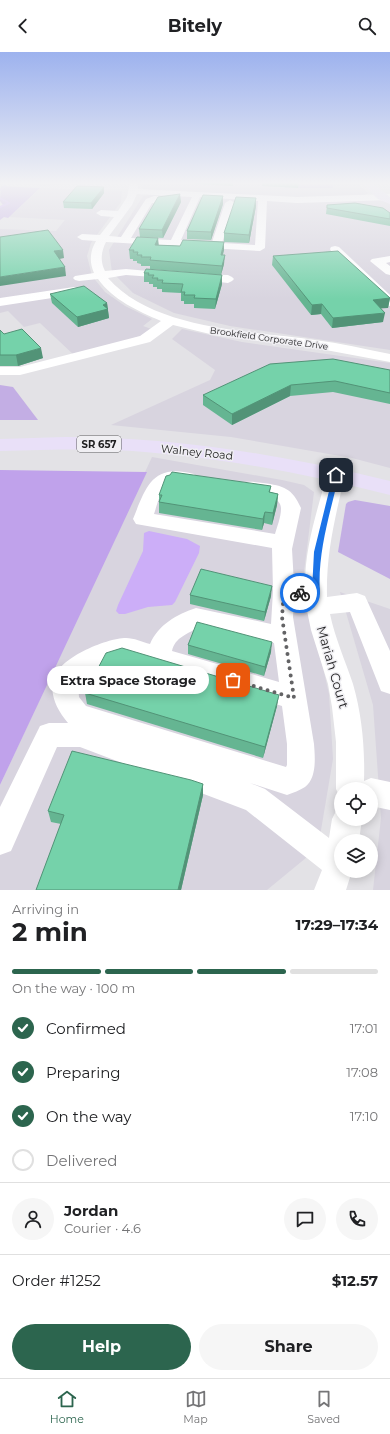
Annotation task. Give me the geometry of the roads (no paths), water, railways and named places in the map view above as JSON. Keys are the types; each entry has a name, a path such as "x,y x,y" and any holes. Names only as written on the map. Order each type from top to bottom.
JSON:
{"main road":[{"name":"Walney Road","path":"0,445 102,444 153,447 255,459 336,475 390,488"}],"street":[{"path":"105,280 97,266 96,256 102,239 115,221"},
{"path":"124,241 137,221"},
{"path":"175,243 185,221"},
{"path":"216,246 224,221"},
{"path":"82,237 124,241 260,248 261,221"},
{"path":"336,249 390,302"},
{"path":"390,259 376,261 390,272"},
{"path":"0,302 105,280 126,272 228,278"},
{"path":"79,278 105,280"},
{"name":"Brookfield Corporate Drive","path":"105,280 132,303 171,320 206,329 247,336 315,344 390,358"},
{"path":"206,329 217,317"},
{"path":"0,372 20,371 145,339 171,320"},
{"name":"Mariah Court","path":"336,475 317,552 315,581 322,633 343,694 349,728 351,765 355,782"},
{"path":"206,481 175,476 157,483 143,519 283,543"},
{"path":"230,484 277,491 288,500 291,508 282,549 284,591 282,617 285,636 300,739 301,766 296,776 287,780 78,715 70,706 65,697 65,680 76,669 98,654 114,648 128,648 294,698"},
{"path":"284,591 317,600 357,602 370,630 390,683"},
{"path":"158,657 165,637 171,632 189,623 196,617 285,636"},
{"path":"0,840 49,735 80,735 255,799 334,859"},
{"path":"378,793 390,796"}],"place":[{"name":"Extra Space Storage","path":"233,680"}]}
